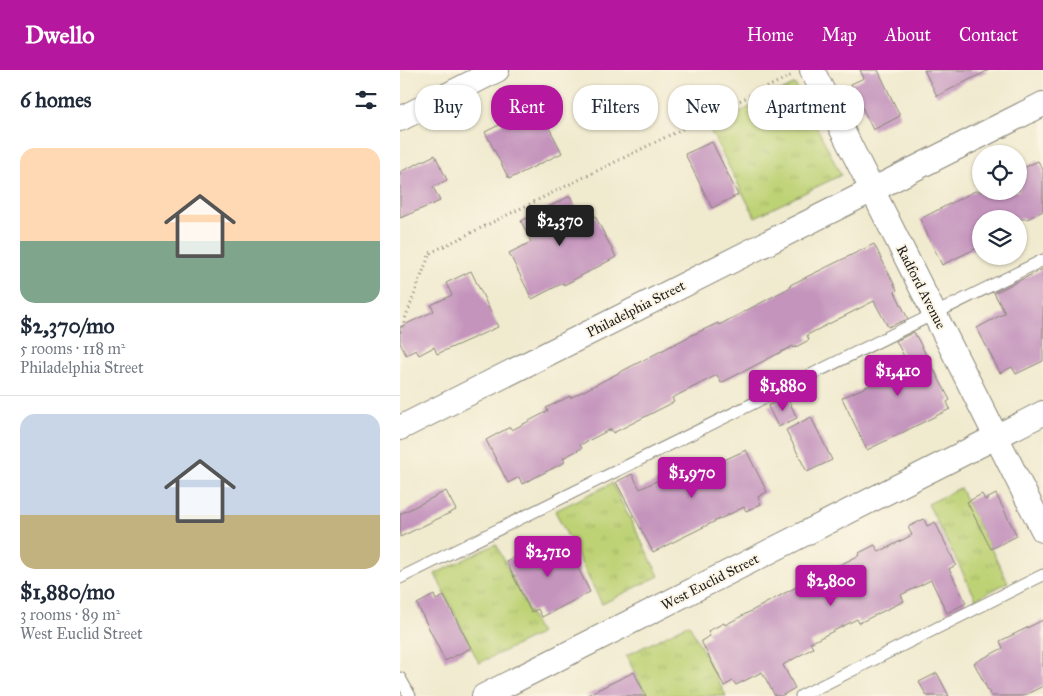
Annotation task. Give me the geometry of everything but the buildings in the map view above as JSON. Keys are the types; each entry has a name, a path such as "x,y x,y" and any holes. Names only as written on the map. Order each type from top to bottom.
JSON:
{"street":[{"path":"400,119 497,70"},
{"name":"Radford Avenue","path":"802,72 872,190 1043,530"},
{"name":"Philadelphia Street","path":"400,428 1043,104"},
{"name":"West Euclid Street","path":"485,696 1043,413"}],"lane":[{"path":"400,578 1043,260"},
{"path":"801,696 1043,575"},
{"path":"400,678 410,696"}],"path":[{"path":"400,332 430,253 802,72"}],"green space":[{"path":"748,108 748,130 818,130 841,175 755,217 710,130 738,130 738,113"},
{"path":"612,483 659,576 602,604 555,511"},
{"path":"960,488 1008,582 976,599 928,504"},
{"path":"496,544 540,634 479,663 435,574"},
{"path":"689,624 726,696 647,696 626,656"}]}
